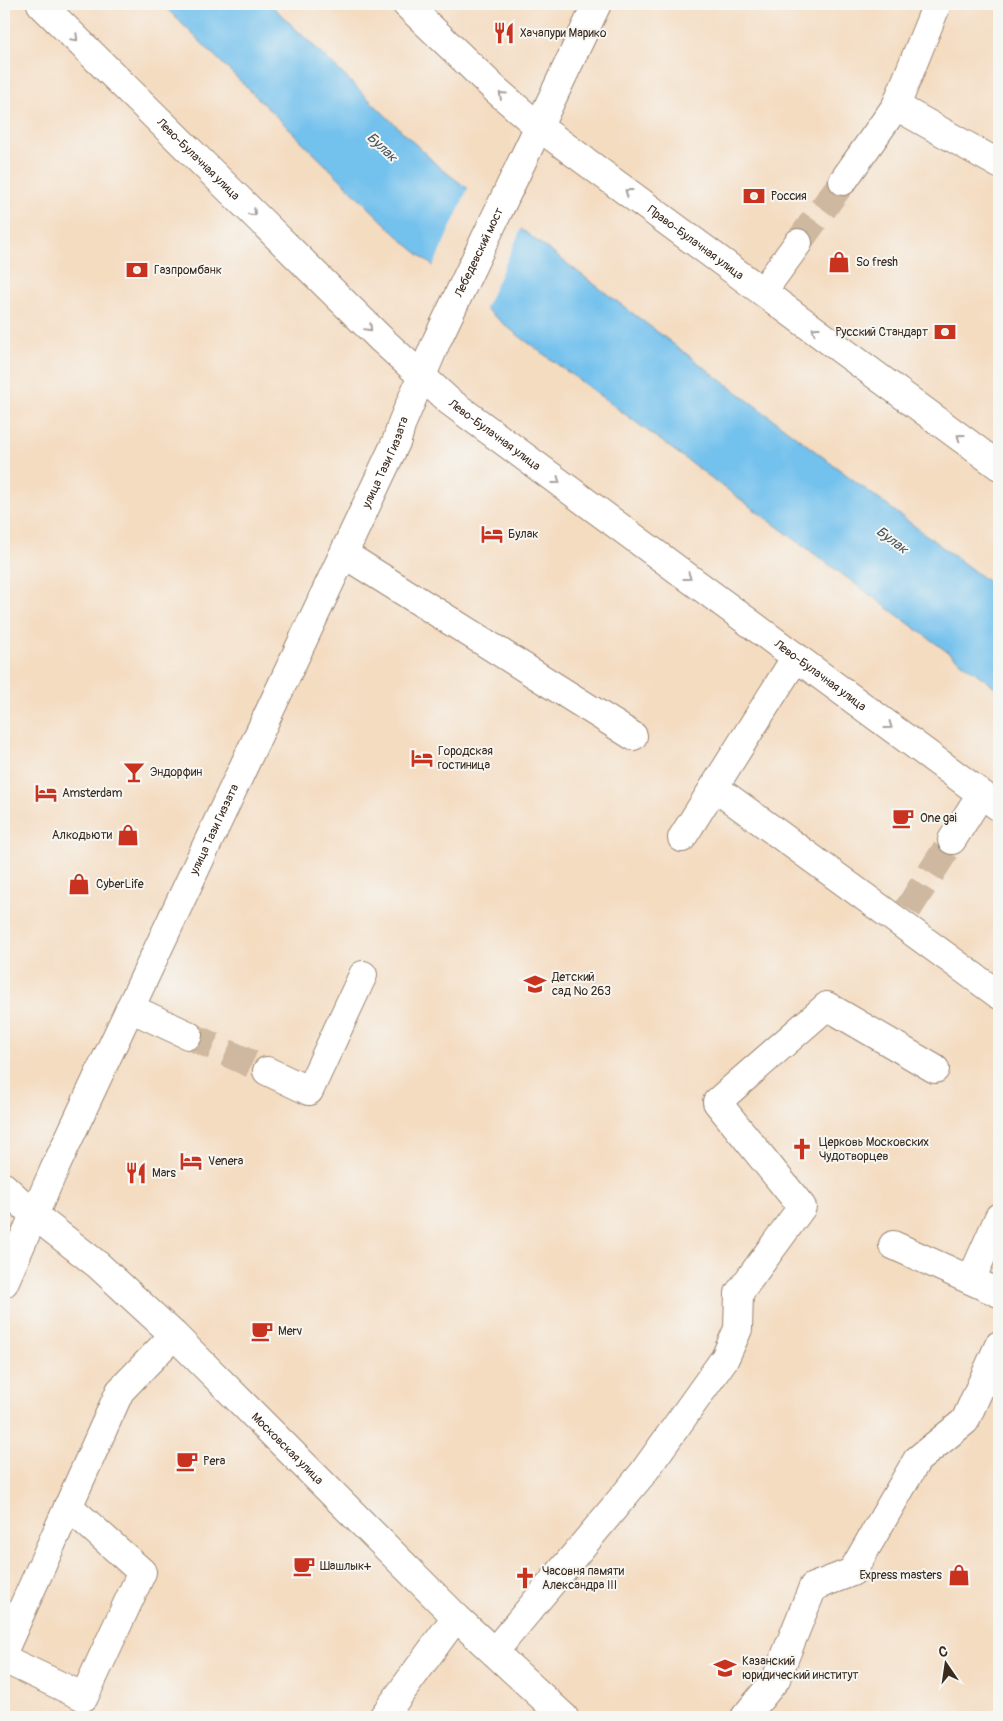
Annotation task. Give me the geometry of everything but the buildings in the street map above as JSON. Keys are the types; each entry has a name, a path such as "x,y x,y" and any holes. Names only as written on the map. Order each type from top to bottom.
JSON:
{"street":[{"name":"Лево-Булачная улица","path":"40,4 382,340 449,401 990,801"},
{"name":"Право-Булачная улица","path":"406,4 496,90 539,127 999,466"},
{"name":"Лебедевский мост","path":"422,376 437,340 597,4"},
{"path":"842,181 896,106 937,4"},
{"path":"896,106 999,164"},
{"path":"763,291 798,243"},
{"name":"улица Тази Гиззата","path":"4,1283 130,1008 397,440 402,423 422,376"},
{"path":"344,554 633,736"},
{"path":"682,838 796,657"},
{"path":"714,787 904,916 999,995"},
{"path":"952,840 990,801"},
{"path":"266,1072 309,1091 363,975"},
{"path":"494,1652 643,1473 725,1358 738,1329 739,1293 802,1207 717,1102 827,1006 935,1068"},
{"path":"130,1008 188,1035"},
{"name":"Московская улица","path":"4,1187 34,1215 98,1265 174,1335 456,1617 564,1717"},
{"path":"971,1280 999,1217"},
{"path":"893,1245 999,1293"},
{"path":"4,1650 120,1391 174,1335"},
{"path":"745,1717 776,1680 813,1587 852,1572 917,1460 965,1421 999,1345"},
{"path":"4,1659 84,1697 142,1572 68,1506"},
{"path":"384,1717 456,1617"}],"water":[{"name":"Булак","path":"162,4 270,4 439,167 999,590 999,690 515,333 405,243"}],"pier":[{"path":"469,186 522,227 484,311 432,269"}],"tunnel":[{"path":"798,243 843,181"},
{"path":"908,909 952,840"},
{"path":"188,1035 267,1071"}],"place":[{"name":"Хачапури Марико","path":"504,33"},
{"name":"Россия","path":"754,196"},
{"name":"So fresh","path":"839,262"},
{"name":"Газпромбанк","path":"137,270"},
{"name":"Русский Стандарт","path":"945,332"},
{"name":"Булак","path":"492,534"},
{"name":"Городская гостиница","path":"422,758"},
{"name":"Эндорфин","path":"134,772"},
{"name":"Amsterdam","path":"46,793"},
{"name":"One gai","path":"903,818"},
{"name":"Алкодьюти","path":"128,835"},
{"name":"CyberLife","path":"79,884"},
{"name":"Детский сад № 263","path":"535,984"},
{"name":"Церковь Московских Чудотворцев","path":"802,1149"},
{"name":"Venera","path":"191,1161"},
{"name":"Mars","path":"136,1173"},
{"name":"Merv","path":"262,1331"},
{"name":"Pera","path":"187,1461"},
{"name":"Шашлык+","path":"304,1566"},
{"name":"Express masters","path":"959,1575"},
{"name":"Часовня памяти Александра III","path":"525,1578"},
{"name":"Казанский юридический институт","path":"725,1668"}]}
